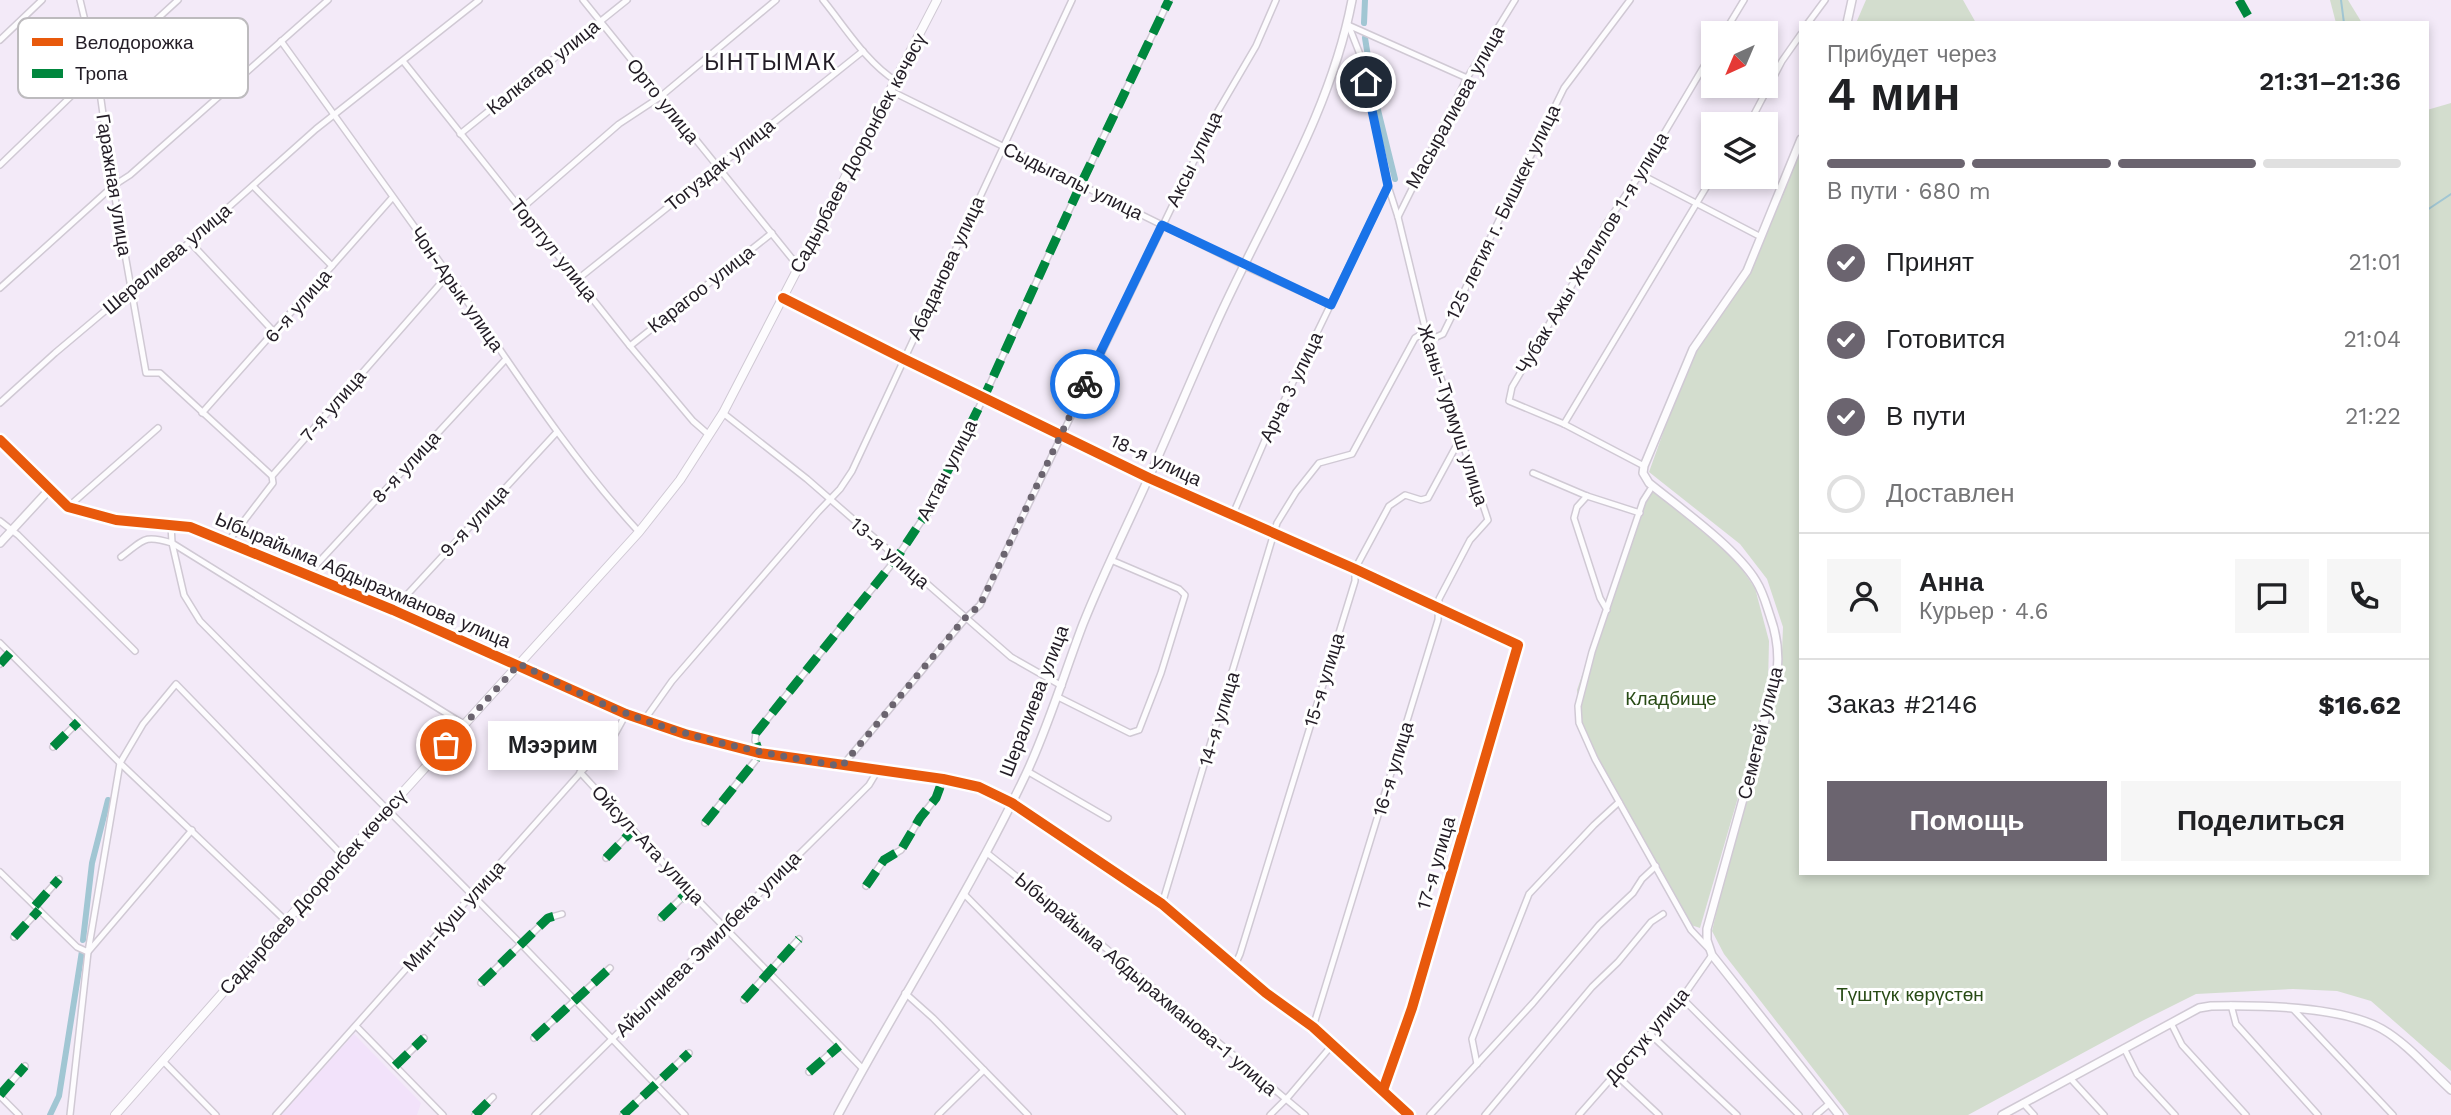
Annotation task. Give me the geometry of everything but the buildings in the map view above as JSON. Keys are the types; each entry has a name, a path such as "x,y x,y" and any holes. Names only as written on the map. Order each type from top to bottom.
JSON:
{"main road":[{"name":"Садырбаев Дооронбек көчөсү","path":"115,1115 286,921 639,532 680,480 723,413 937,0"}],"street":[{"path":"23,18 42,0"},
{"name":"Гаражная улица","path":"80,0 84,18"},
{"path":"158,18 178,0"},
{"path":"248,70 328,0"},
{"name":"Шералиева улица","path":"0,403 55,353 165,264 304,139 479,0"},
{"name":"Орто улица","path":"583,0 798,266"},
{"name":"Калкагар улица","path":"460,134 627,0"},
{"path":"520,209 619,124 660,97 776,0"},
{"path":"823,0 863,51 885,74 896,80"},
{"name":"Абаданова улица","path":"645,719 672,681 830,501 852,471 1072,0"},
{"name":"Актан улица","path":"705,823 759,753 756,733 897,559 928,511 1169,0"},
{"name":"Аксы улица","path":"842,766 965,618 980,605 1162,225 1218,111 1256,46 1276,0"},
{"name":"Шералиева улица","path":"838,1115 905,993 988,853 1027,771 1058,697 1083,624 1111,560 1217,321 1321,105 1338,63 1352,0"},
{"name":"Масыралиева улица","path":"1398,217 1466,78 1514,0"},
{"name":"125 летия г. Бишкек улица","path":"1275,533 1283,513 1319,463 1352,454 1415,338 1420,335 1439,337 1446,329 1564,88 1630,0"},
{"path":"1731,21 1744,0"},
{"path":"1809,21 1825,0"},
{"path":"1847,21 1852,0"},
{"path":"0,40 18,23"},
{"path":"1348,24 1466,78"},
{"name":"Жаны-Турмуш улица","path":"1348,24 1361,57 1388,186 1427,336 1488,520"},
{"path":"1755,112 1782,61 1799,37"},
{"name":"Чон-Арык улица","path":"281,41 448,275 556,433 601,491 639,532"},
{"name":"Тогуздак улица","path":"578,279 863,51"},
{"name":"Тортгул улица","path":"403,61 630,346 693,421 709,435"},
{"name":"Чубак Ажы Жалилов 1-я улица","path":"1644,466 1564,424 1509,401 1512,387 1606,224 1640,174 1701,71"},
{"name":"Сыдыгалы улица","path":"891,91 1331,305"},
{"path":"0,165 69,98"},
{"name":"Гаражная улица","path":"101,98 113,186 146,373 160,373 272,476"},
{"path":"0,288 113,186 130,175 217,98"},
{"path":"1644,466 1693,349 1743,279 1799,144"},
{"path":"1640,174 1762,237"},
{"path":"253,186 332,266"},
{"name":"Арча 3 улица","path":"1233,514 1265,440 1388,186"},
{"path":"1564,424 1704,189"},
{"name":"6-я улица","path":"202,413 392,198"},
{"name":"Карагоо улица","path":"630,346 772,233"},
{"path":"190,242 275,333"},
{"name":"7-я улица","path":"227,543 273,484 272,476 448,275"},
{"name":"18-я улица","path":"783,298 1149,478 1518,645"},
{"name":"8-я улица","path":"306,576 506,359"},
{"name":"13-я улица","path":"723,413 1011,657 1062,686"},
{"path":"68,507 158,428"},
{"name":"9-я улица","path":"393,610 556,433"},
{"name":"15-я улица","path":"1235,965 1241,954 1355,581 1355,569 1389,506 1405,495 1420,500 1428,498 1460,439"},
{"name":"Ыбырайыма Абдырахманова улица","path":"0,440 68,507 106,519 190,527 519,664 626,714 685,734 759,753 943,779 979,787 1012,803 1162,904 1266,993 1313,1027 1409,1115"},
{"name":"Семетей улица","path":"1644,466 1643,473 1649,483 1728,549 1751,573 1765,600 1778,646 1776,680 1707,929 1711,952"},
{"path":"1533,473 1587,496 1640,513"},
{"path":"1650,490 1643,501 1592,652 1578,706 1579,723 1619,802 1691,930 1839,1115"},
{"path":"0,542 49,491"},
{"path":"1587,496 1577,507 1574,518 1600,598 1607,610"},
{"name":"16-я улица","path":"1313,1027 1438,620 1439,599 1467,545 1488,520"},
{"path":"0,521 135,652"},
{"path":"171,525 172,543 184,595 200,621 520,943 685,1115"},
{"name":"14-я улица","path":"1162,904 1275,533"},
{"path":"121,557 147,538 172,543 465,725"},
{"path":"1058,697 1130,733 1139,730 1157,684 1185,595 1179,589 1111,560"},
{"path":"0,643 120,763 286,921"},
{"name":"17-я улица","path":"1383,1090 1412,1008 1518,645"},
{"path":"0,664 10,653"},
{"path":"70,1115 88,952 120,763 143,724 176,684 344,858"},
{"name":"Мин-Куш улица","path":"276,1115 615,734 626,714"},
{"path":"53,747 78,722"},
{"name":"Айылчиева Эмилбека улица","path":"535,1115 862,792 878,770"},
{"path":"1027,771 1108,818"},
{"name":"Ойсул-Ата улица","path":"580,772 689,891 863,1069"},
{"path":"866,886 884,860 901,850 920,818 936,798 943,779"},
{"path":"1477,1064 1472,1038 1529,894 1619,802"},
{"path":"88,952 192,830"},
{"path":"606,858 632,831"},
{"name":"Ыбырайыма Абдырахманова-1 улица","path":"988,853 1305,1115"},
{"path":"1430,1115 1533,1003 1599,925 1633,893 1642,879 1656,866"},
{"path":"0,872 77,947 88,952"},
{"path":"13,937 59,879"},
{"path":"662,918 689,891"},
{"path":"964,894 1182,1115"},
{"path":"481,984 548,918 562,914"},
{"path":"1485,1115 1592,987 1618,962 1651,922 1663,914"},
{"path":"744,1000 799,939"},
{"name":"Достук улица","path":"1582,1114 1682,998 1711,952"},
{"path":"534,1038 610,968"},
{"path":"905,993 933,1017 1028,1115"},
{"path":"1682,998 1799,1115"},
{"path":"2231,1005 2236,1024 2318,1115"},
{"path":"2002,1115 2199,1008 2231,1005 2293,1009 2364,1021 2396,1038 2451,1090"},
{"path":"2293,1009 2392,1115"},
{"path":"2171,1023 2182,1045 2246,1115"},
{"path":"356,1026 443,1115"},
{"path":"1650,1034 1737,1115"},
{"path":"395,1066 424,1038"},
{"path":"1270,1115 1332,1044"},
{"path":"809,1072 839,1046"},
{"path":"2124,1048 2137,1074 2175,1115"},
{"path":"623,1115 690,1053"},
{"path":"163,1060 216,1115"},
{"path":"19,1115 0,1096 25,1066"},
{"path":"938,1115 984,1070"},
{"path":"1615,1074 1658,1115"},
{"path":"2070,1078 2104,1115"},
{"path":"475,1115 493,1097"},
{"path":"1816,1115 1830,1103"},
{"path":"2023,1103 2034,1115"}],"shaded area":[{"path":"354,1034 421,1103 417,1115 281,1115"}],"green space":[{"path":"1866,0 1963,0 1975,21 1857,21"},
{"path":"2330,0 2348,0 2361,21 2335,21"},
{"name":"Түштүк көрүстөн","path":"2451,103 2451,1071 2371,1001 2337,991 2293,989 2196,994 1968,1115 1849,1115 1724,954 1712,931 1781,676 1783,627 1767,579 1740,544 1649,472 1700,330 1752,263 1799,151 1799,875 2429,875 2429,109"},
{"name":"Кладбище","path":"1650,490 1734,558 1755,588 1769,641 1768,684 1755,739 1700,928 1691,925 1580,727 1577,690 1640,505"}],"waterway":[{"path":"1364,23 1365,0"},
{"path":"2341,0 2344,21"},
{"path":"1365,38 1374,94 1395,179"},
{"path":"2429,209 2451,194"},
{"path":"83,940 92,863 108,800"},
{"path":"50,1115 59,1096 82,951"}],"marked path":[{"path":"705,823 755,761 759,753 756,733 896,559 928,511 1169,0"},
{"path":"2239,0 2251,21"},
{"path":"0,664 10,653"},
{"path":"53,747 78,722"},
{"path":"866,886 884,860 901,850 920,818 936,798 943,779"},
{"path":"606,858 632,831"},
{"path":"35,906 59,879"},
{"path":"661,918 689,891"},
{"path":"14,937 39,910"},
{"path":"481,983 548,918 562,914"},
{"path":"744,1000 799,939"},
{"path":"534,1038 610,968"},
{"path":"395,1066 424,1038"},
{"path":"809,1072 839,1046"},
{"path":"623,1115 689,1053"},
{"path":"0,1095 25,1066"},
{"path":"475,1115 493,1097"}],"cycle path":[{"path":"783,298 1149,478 1518,645 1412,1008 1383,1090"},
{"path":"0,440 68,507 116,520 190,527 393,610 626,714 685,734 759,753 943,779 979,787 1012,803 1162,904 1266,993 1313,1027 1409,1115"}],"way so far":[{"path":"446,745 519,664 626,714 685,734 759,753 842,766 965,618 980,605 1085,384"}],"place":[{"name":"Мээрим","path":"446,745"}],"district":[{"name":"ЫНТЫМАК","path":"771,62"}],"route":[{"path":"1085,384 1162,225 1331,305 1388,186 1366,82"}]}
